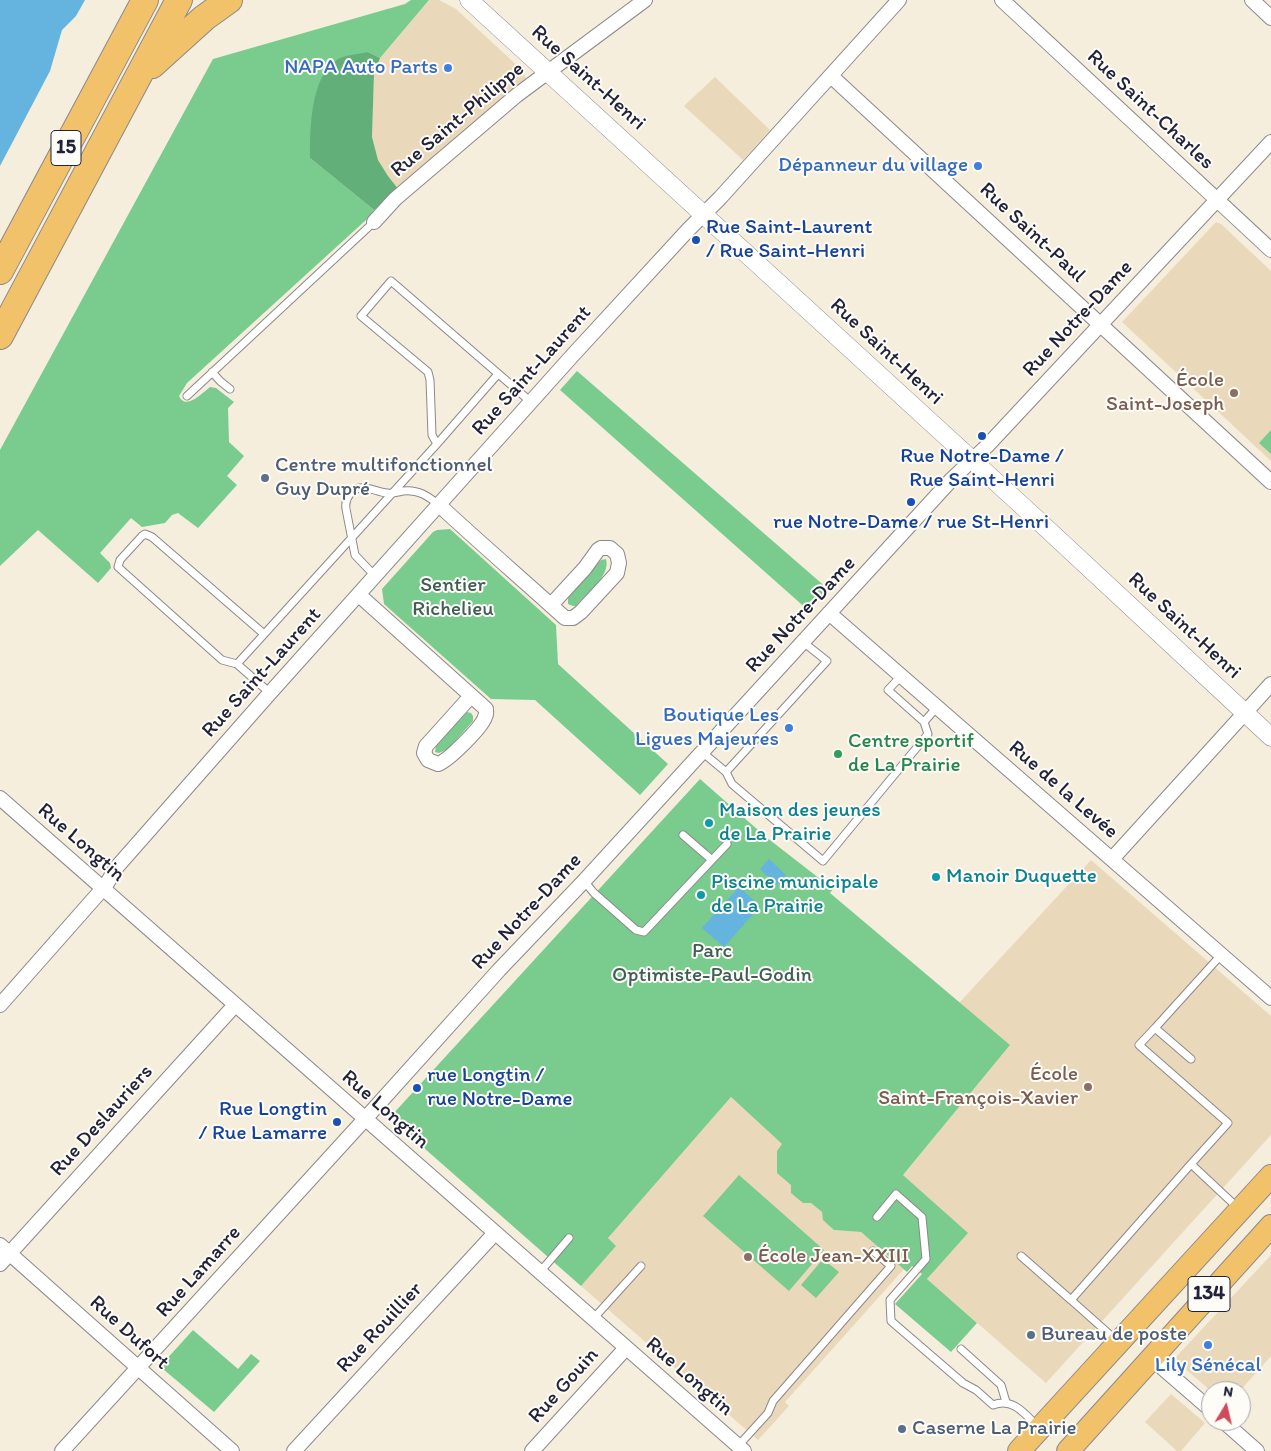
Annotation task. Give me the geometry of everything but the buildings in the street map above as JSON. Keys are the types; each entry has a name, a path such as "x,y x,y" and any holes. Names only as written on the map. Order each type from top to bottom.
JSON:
{"highway":[{"name":"15","path":"0,271 145,0"},
{"name":"15","path":"0,336 179,0"},
{"path":"138,78 204,18 229,0"}],"main road":[{"name":"134","path":"1020,1451 1271,1176"},
{"name":"134","path":"1068,1451 1270,1230"}],"street":[{"name":"Rue Saint-Henri","path":"469,0 1271,737"},
{"name":"Rue Saint-Philippe","path":"374,222 390,203 436,162 547,71 645,0"},
{"name":"Rue Saint-Laurent","path":"0,1005 103,889 122,860 270,692 622,301 899,0"},
{"name":"Rue Saint-Charles","path":"1002,0 1271,250"},
{"path":"1252,0 1271,18"},
{"name":"Rue Saint-Paul","path":"831,76 1271,482"},
{"name":"Rue Notre-Dame","path":"365,1119 499,970 584,881 952,479 972,461 1271,142"},
{"path":"438,505 565,618 573,618 581,612 617,573 619,563 617,554 610,548 598,550 585,568 551,605"},
{"path":"359,595 486,709 485,718 448,759 438,764 428,760 424,753 426,746 471,696"},
{"name":"Rue de la Levée","path":"830,613 1271,998"},
{"path":"1112,859 1271,684"},
{"name":"Rue Longtin","path":"0,798 741,1448"},
{"name":"Rue Deslauriers","path":"3,1254 235,1005"},
{"name":"Rue Lamarre","path":"62,1451 365,1119"},
{"name":"Rue Rouillier","path":"294,1451 495,1233"},
{"name":"Rue Dufort","path":"3,1254 138,1368 232,1451"},
{"name":"Rue Gouin","path":"532,1451 626,1348"},
{"path":"1151,1358 1201,1401"},
{"path":"1234,1431 1257,1451"}],"lane":[{"path":"187,396 374,222"},
{"path":"437,444 432,435 428,372 361,316 391,281 531,402"},
{"path":"212,372 230,389"},
{"path":"237,664 498,374"},
{"path":"375,576 358,559 345,504 350,494 354,490 366,487 392,493 409,491 420,493 438,505"},
{"path":"264,634 152,537 146,534 142,536 120,560 118,567 222,660 237,664 270,692"},
{"path":"726,772 826,661 803,642"},
{"path":"702,752 726,772 732,784 823,861 928,734 924,722 888,690 901,676"},
{"path":"924,722 937,707"},
{"path":"683,835 712,860"},
{"path":"584,881 636,930 644,932 727,844"},
{"path":"1071,1300 1228,1123 1139,1045 1221,955"},
{"path":"1155,1028 1191,1060"},
{"path":"1191,1164 1240,1210"},
{"path":"877,1217 896,1194 922,1218 926,1259 890,1300 891,1321 963,1383 976,1390 993,1405 1006,1402 1022,1411 1040,1428"},
{"path":"540,1272 569,1238"},
{"path":"741,1448 768,1413 779,1394 891,1266 874,1251"},
{"path":"1021,1256 1119,1342"},
{"path":"593,1319 641,1266"},
{"path":"961,1349 1001,1384 1006,1402"}],"shaded area":[{"path":"429,0 439,0 456,9 522,70 526,78 399,190 378,160 372,137 374,74 380,58"},
{"path":"715,77 770,130 743,160 684,106"},
{"name":"École Saint-Joseph","path":"1216,222 1221,224 1271,271 1271,461 1122,322"},
{"name":"École Saint-François-Xavier","path":"1091,860 1271,1016 1271,1135 1046,1383 927,1279 967,1233 903,1175 1010,1045 959,1003"},
{"name":"École Jean-XXIII","path":"731,1097 782,1144 791,1185 803,1203 811,1202 822,1212 834,1230 861,1232 904,1269 785,1402 789,1406 758,1440 581,1286 616,1246 608,1238"},
{"path":"1271,1255 1271,1356 1249,1381 1201,1382 1177,1361 1176,1357"},
{"path":"1171,1394 1201,1420 1201,1428 1181,1451 1177,1451 1145,1422"}],"green space":[{"path":"411,0 429,0 380,58 368,52 310,158 374,210 366,220 187,383 179,396 186,402 190,401 210,387 216,388 234,402 228,408 229,442 244,456 227,476 237,485 198,528 178,513 172,515 165,523 142,527 131,518 100,553 110,563 111,568 98,583 38,530 0,566 0,450 213,59 405,4"},
{"path":"368,52 380,58 374,74 372,137 378,160 399,190 374,210 310,158 311,119 317,90 322,78 329,67 338,59"},
{"path":"577,371 828,589 809,611 560,390"},
{"path":"1271,430 1271,454 1259,443"},
{"name":"Sentier Richelieu","path":"450,529 556,625 558,664 668,764 640,795 535,700 491,699 384,604 382,589 433,532"},
{"path":"606,559 605,572 597,584 576,606 568,604 568,598 601,560"},
{"path":"467,712 473,716 473,721 448,749 439,753 435,752 436,746"},
{"name":"Parc Optimiste-Paul-Godin","path":"700,779 766,837 833,889 830,893 1010,1045 903,1175 968,1233 927,1279 977,1323 951,1352 895,1304 922,1274 912,1266 907,1272 861,1232 834,1230 823,1220 822,1212 811,1203 803,1203 791,1193 791,1185 777,1173 777,1151 782,1144 731,1097 608,1238 616,1246 581,1286 391,1119 392,1115"},
{"path":"739,1175 824,1250 789,1291 703,1216"},
{"path":"823,1259 839,1272 816,1298 801,1285"},
{"path":"193,1330 238,1369 251,1354 260,1361 214,1412 163,1369 164,1362"}],"water":[{"path":"0,0 85,0 76,16 62,30 50,71 0,166"},
{"path":"769,859 786,875 777,885 760,869"},
{"path":"739,887 760,906 724,947 702,928"}],"place":[{"name":"NAPA Auto Parts","path":"448,68"},
{"name":"Dépanneur du village","path":"978,166"},
{"name":"Rue Saint-Laurent / Rue Saint-Henri","path":"696,240"},
{"name":"École Saint-Joseph","path":"1234,393"},
{"name":"Rue Notre-Dame / Rue Saint-Henri","path":"982,436"},
{"name":"Centre multifonctionnel Guy Dupré","path":"265,478"},
{"name":"rue Notre-Dame / rue St-Henri","path":"911,502"},
{"name":"Boutique Les Ligues Majeures","path":"789,728"},
{"name":"Centre sportif de La Prairie","path":"838,754"},
{"name":"Maison des jeunes de La Prairie","path":"709,823"},
{"name":"Manoir Duquette","path":"936,877"},
{"name":"Piscine municipale de La Prairie","path":"701,895"},
{"name":"École Saint-François-Xavier","path":"1088,1087"},
{"name":"rue Longtin / rue Notre-Dame","path":"417,1088"},
{"name":"Rue Longtin / Rue Lamarre","path":"337,1122"},
{"name":"École Jean-XXIII","path":"748,1257"},
{"name":"Bureau de poste","path":"1031,1335"},
{"name":"Lily Sénécal","path":"1208,1345"},
{"name":"Caserne La Prairie","path":"902,1429"}]}
